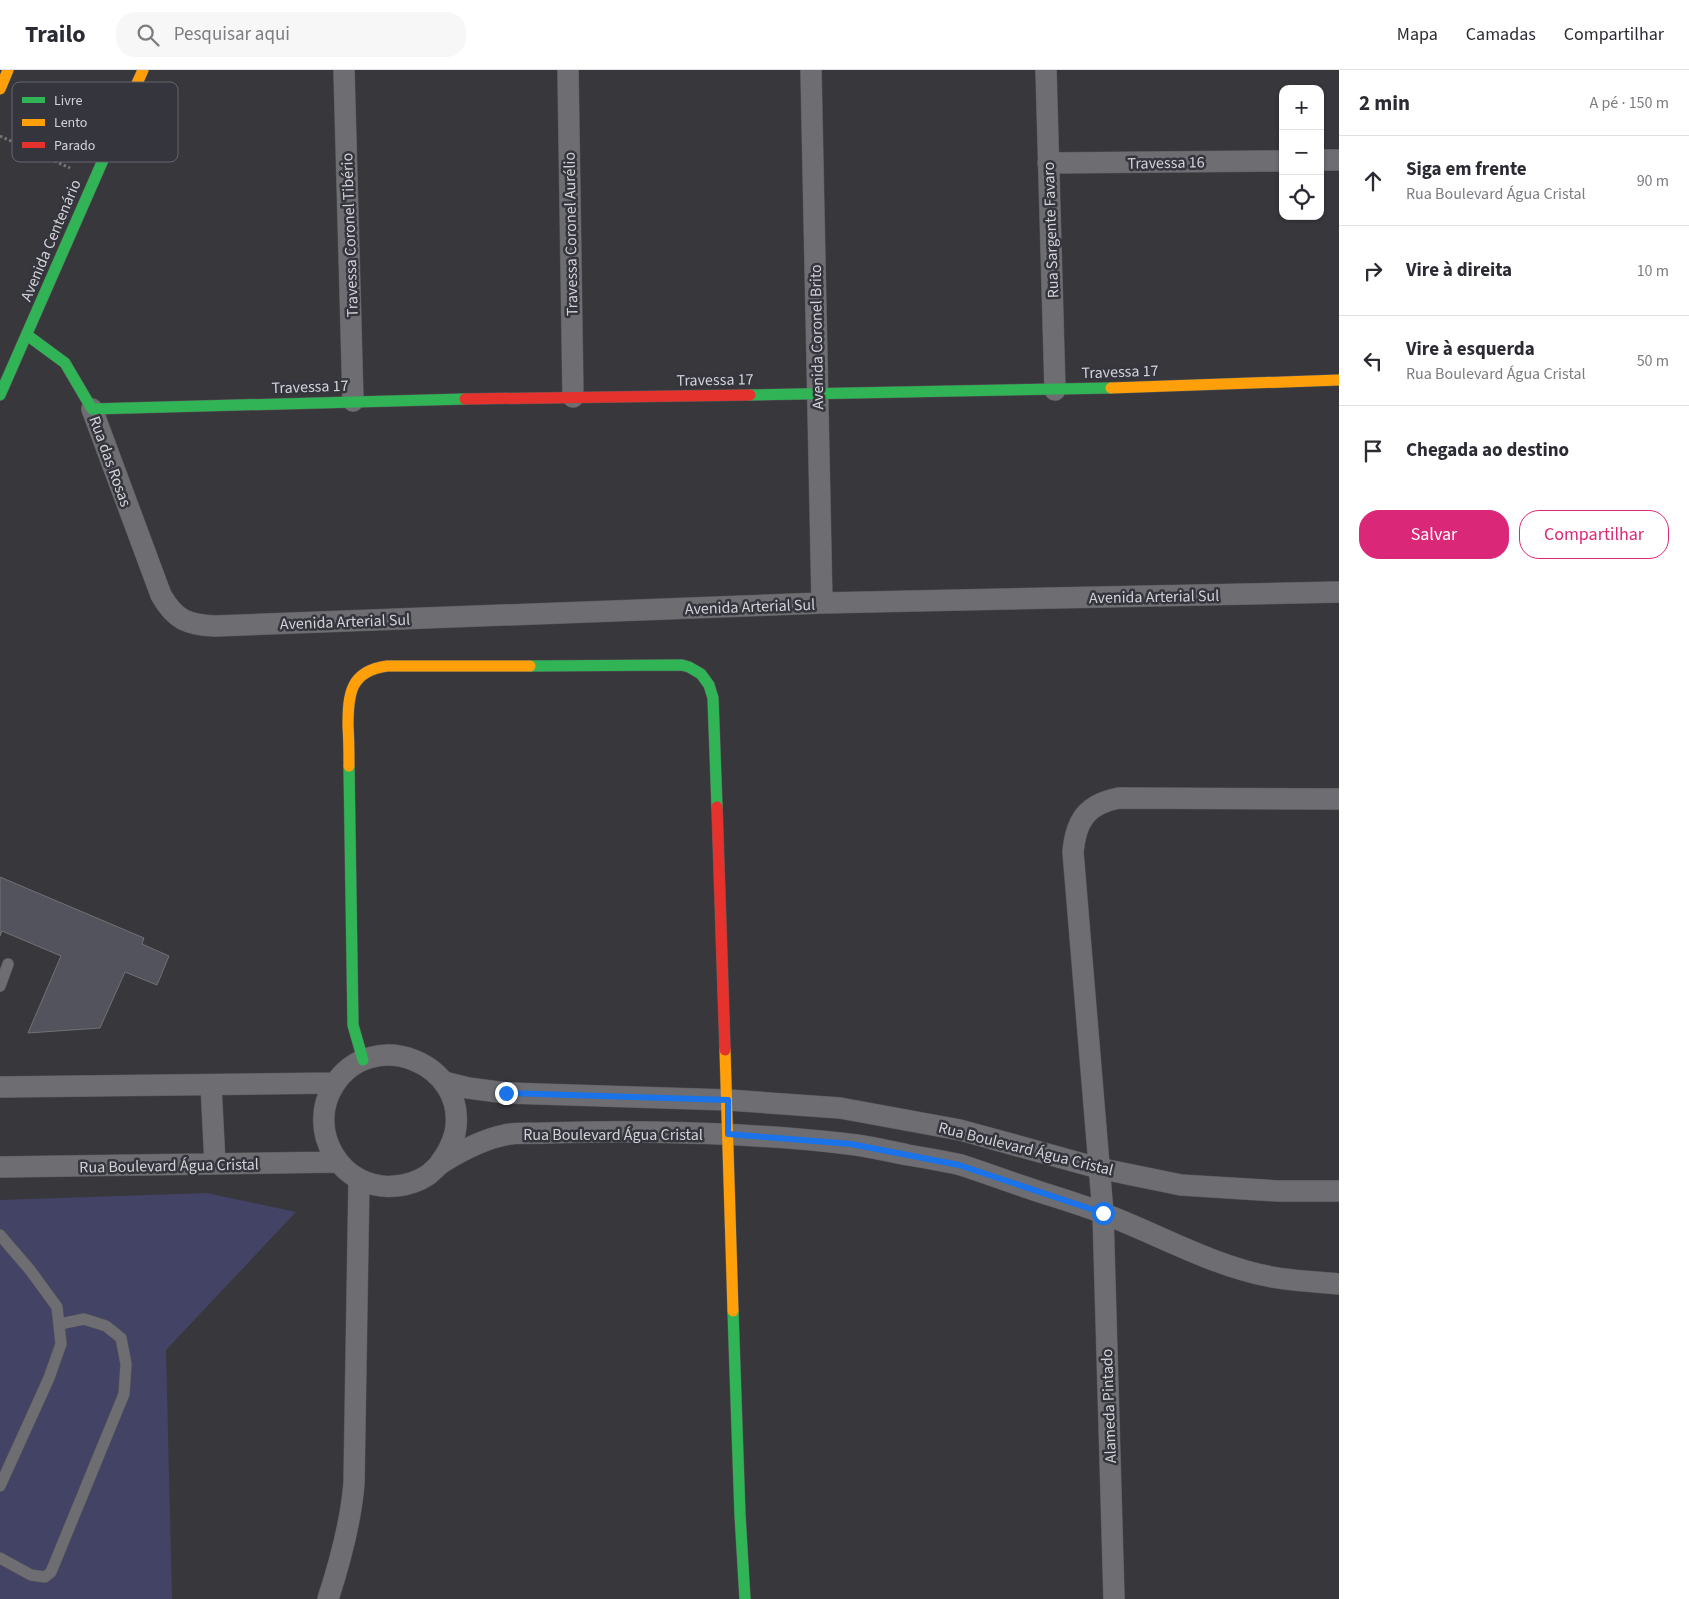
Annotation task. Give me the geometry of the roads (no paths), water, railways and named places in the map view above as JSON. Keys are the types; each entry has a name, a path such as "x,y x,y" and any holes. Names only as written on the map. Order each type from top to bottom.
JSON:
{"street":[{"path":"0,89 8,70"},
{"name":"Avenida Centenário","path":"137,82 142,70"},
{"name":"Travessa Coronel Tibério","path":"344,70 353,401"},
{"name":"Travessa Coronel Aurélio","path":"568,70 572,397"},
{"name":"Avenida Coronel Brito","path":"811,70 816,393 822,603"},
{"name":"Rua Sargente Favaro","path":"1046,70 1055,390"},
{"path":"1324,160 1339,160"},
{"name":"Travessa 16","path":"1048,163 1279,161"},
{"name":"Avenida Centenário","path":"0,396 101,162"},
{"name":"Rua das Rosas","path":"27,335 65,364 92,409 161,595 167,606"},
{"name":"Travessa 17","path":"92,409 353,401 1055,390 1339,380"},
{"name":"Avenida Arterial Sul","path":"167,606 185,622 197,626 215,626 822,603 1339,592"},
{"path":"363,1060 353,1025 348,701 352,685 366,672 375,667 387,666 682,664 703,675 714,696 728,1100 739,1505 745,1599"},
{"name":"Alameda Pintado","path":"1114,1599 1103,1213 1073,852 1077,828 1092,808 1103,801 1119,798 1339,798"},
{"path":"381,1055 399,1055 416,1060 432,1069 444,1082 452,1098 456,1114 455,1132 450,1148 440,1163 427,1175 411,1183 394,1187 376,1185 359,1179 338,1162 329,1148 324,1132 323,1114 327,1098 335,1083 352,1066 363,1060 381,1055"},
{"name":"Rua Boulevard Água Cristal","path":"444,1082 468,1088 506,1093 728,1100 840,1108 960,1130 1098,1168 1181,1185 1278,1191 1339,1191"},
{"path":"0,1087 335,1083"},
{"path":"211,1085 215,1164"},
{"name":"Rua Boulevard Água Cristal","path":"440,1163 478,1144 505,1134 618,1131 728,1134 851,1144 959,1165 1103,1213 1232,1267 1270,1277 1303,1282 1339,1284"},
{"name":"Rua Boulevard Água Cristal","path":"0,1167 338,1162"},
{"path":"328,1599 352,1504 354,1483 359,1179"}],"lane":[{"path":"0,986 8,964"},
{"path":"0,1236 30,1270 57,1307 61,1344 49,1378 0,1486"},
{"path":"0,1558 31,1575 45,1577 51,1572 124,1394 126,1364 120,1338 106,1326 84,1319 60,1324"}]}
